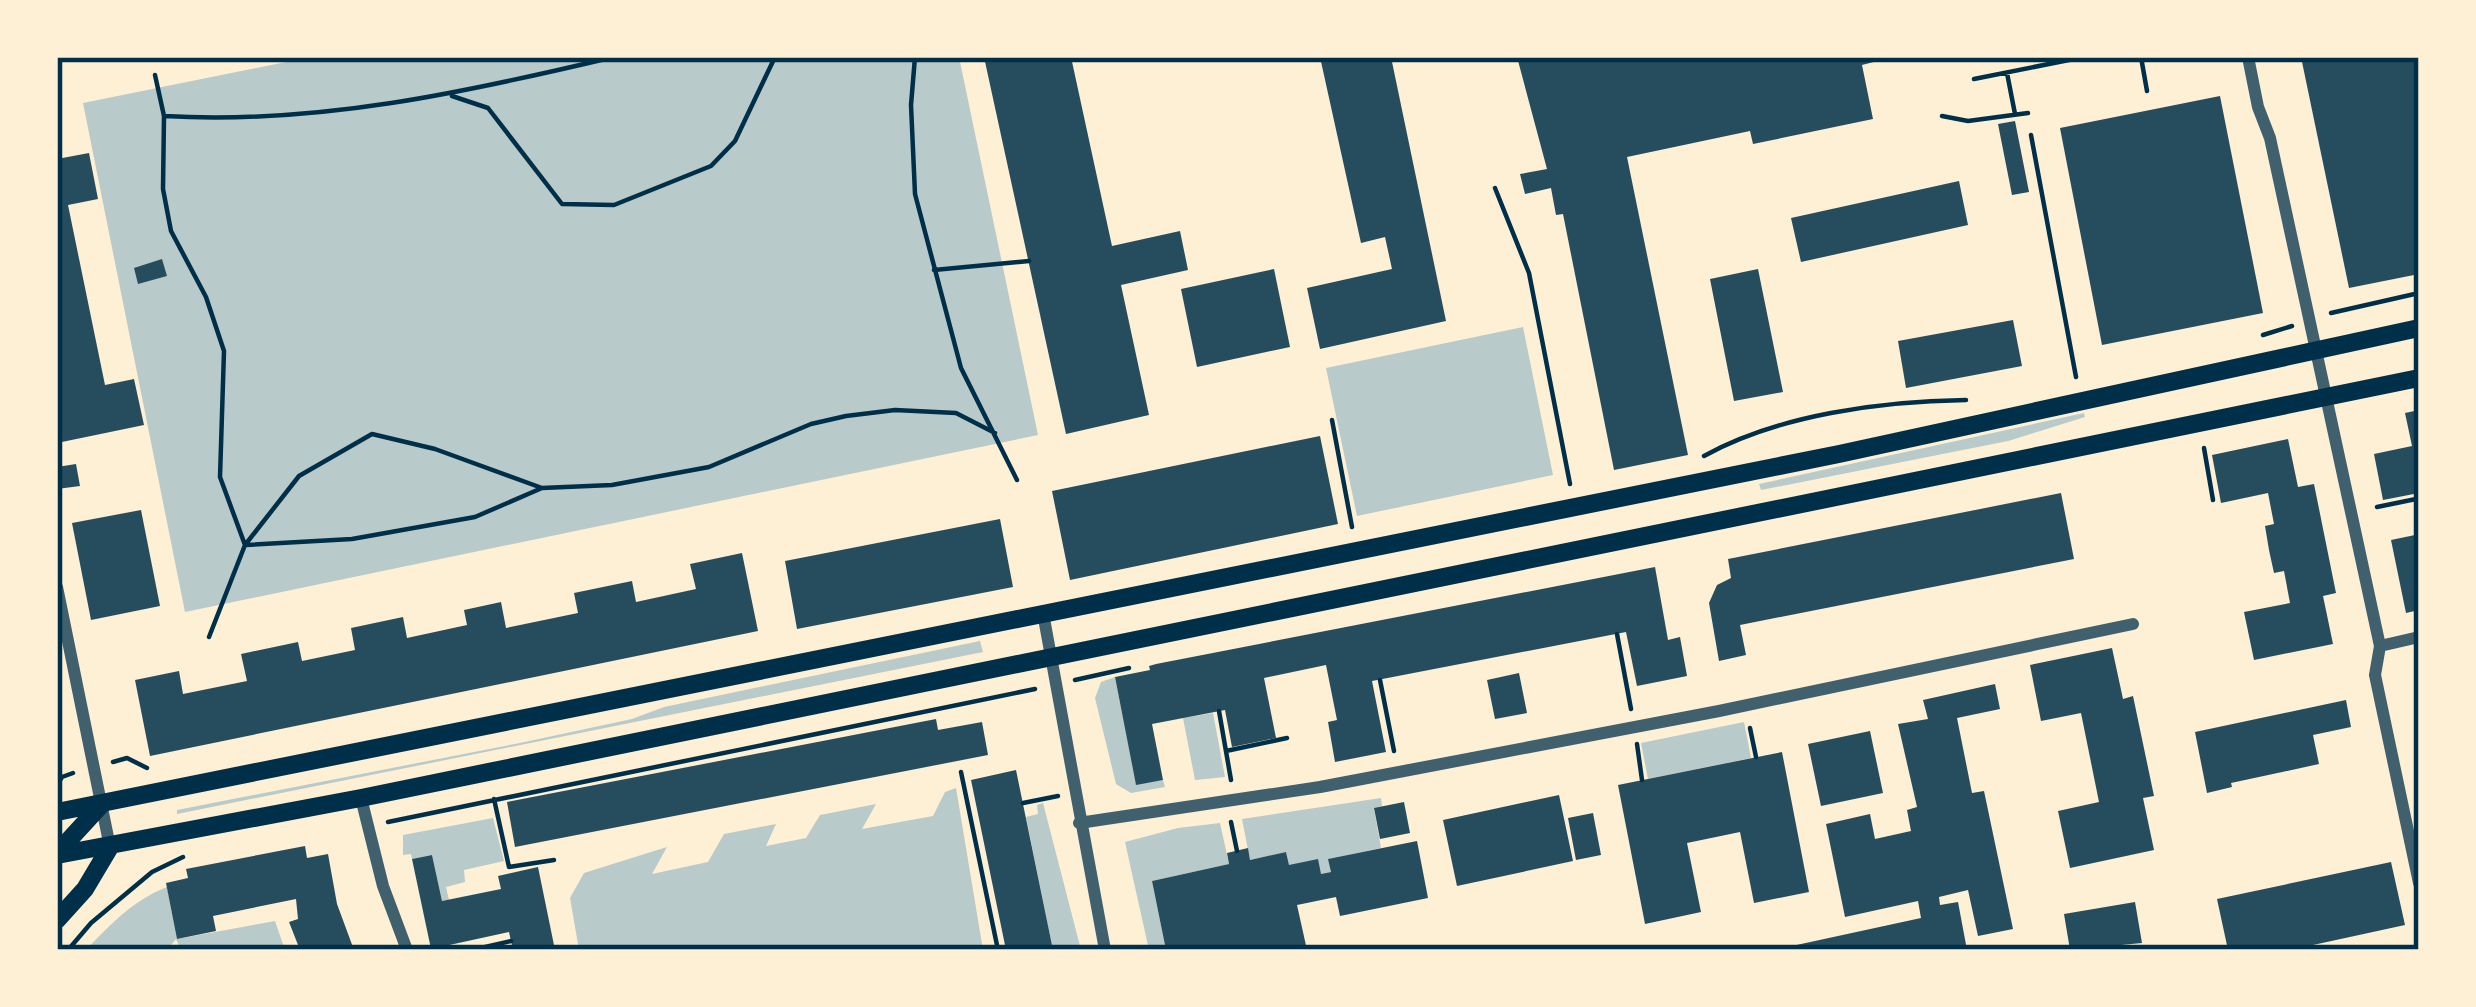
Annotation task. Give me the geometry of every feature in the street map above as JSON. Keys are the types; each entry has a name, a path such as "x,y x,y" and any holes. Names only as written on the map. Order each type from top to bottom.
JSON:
{"main road":[{"path":"57,812 1839,454 2419,328"},
{"path":"57,854 361,798 2419,378"},
{"path":"57,854 102,804"},
{"path":"57,920 86,889 110,847"}],"street":[{"path":"2248,57 2270,138 2380,646 2375,675 2419,884"},
{"path":"57,587 110,847"},
{"path":"1043,614 1105,950"},
{"path":"1079,823 1320,787 2133,624"},
{"path":"2380,646 2419,637"},
{"path":"361,798 383,886 407,950"}],"path":[{"path":"164,116 210,119 367,107 451,95 614,57"},
{"path":"451,95 488,108 562,205 614,206 711,166 735,141 776,57"},
{"path":"915,57 911,105 915,194 962,368 1016,480"},
{"path":"1974,79 2084,57"},
{"path":"2141,57 2147,92"},
{"path":"2007,73 2015,114"},
{"path":"155,75 164,116 163,189 171,230 206,297 224,351 220,478 245,545"},
{"path":"1942,116 1968,121 2028,113"},
{"path":"2031,135 2078,385"},
{"path":"1495,188 1529,273 1571,489"},
{"path":"934,270 1029,261"},
{"path":"245,545 352,539 475,517 542,488 612,485 709,467 811,424 895,410 956,413 995,433"},
{"path":"1332,420 1357,549"},
{"path":"209,638 245,545 299,476 372,434 435,449 542,488"},
{"path":"2203,442 2213,500"},
{"path":"2377,507 2417,499 2419,510"},
{"path":"1617,634 1631,711"},
{"path":"1380,680 1395,756"},
{"path":"1746,705 1756,757"},
{"path":"1219,711 1231,780"},
{"path":"1226,752 1288,738"},
{"path":"961,772 998,950"},
{"path":"1023,803 1073,792"},
{"path":"494,799 508,867 554,860"},
{"path":"1230,816 1237,850"},
{"path":"472,950 511,941"}],"shaded area":[{"path":"311,57 959,57 1038,435 185,612 83,103"},
{"path":"1523,327 1553,475 1357,516 1326,368"},
{"path":"2084,413 2085,417 2008,441 1761,490 1759,484"},
{"path":"980,641 983,652 177,814 177,810 520,743 632,719 664,707"},
{"path":"1115,677 1136,784 1163,780 1165,787 1131,793 1116,784 1095,698 1101,682"},
{"path":"1213,713 1225,777 1195,780 1183,718"},
{"path":"1744,722 1751,758 1648,779 1641,743"},
{"path":"956,788 983,950 579,950 570,898 584,873 667,847 652,874 708,862 724,834 776,824 766,846 806,838 820,815 876,804 862,829 933,816 945,792"},
{"path":"1381,798 1382,806 1374,809 1381,848 1329,859 1331,872 1321,874 1289,865 1286,852 1250,860 1242,819"},
{"path":"1043,803 1081,950 1053,950 1026,817 1038,814 1037,805"},
{"path":"493,818 504,861 464,870 465,882 446,887 449,900 442,901 432,855 412,859 411,854 403,855 403,835"},
{"path":"1220,823 1229,864 1152,881 1166,950 1149,950 1125,842"},
{"path":"167,887 177,939 275,921 285,950 181,950 176,939 167,950 121,950 115,945 110,950 86,950 133,906"}],"building":[{"path":"984,57 1071,57 1112,246 1180,231 1188,270 1121,285 1149,415 1066,434"},
{"path":"1320,57 1391,57 1446,321 1320,349 1307,288 1392,269 1385,237 1361,243"},
{"path":"1517,57 1893,57 1862,65 1873,119 1753,144 1750,131 1627,157 1688,455 1614,470 1563,214 1556,215 1551,188 1525,194 1520,174 1547,169"},
{"path":"2301,57 2419,57 2419,274 2349,288"},
{"path":"2220,96 2263,313 2102,345 2060,128"},
{"path":"2015,121 2029,192 2012,195 1998,124"},
{"path":"89,153 98,199 68,205 105,385 134,379 144,425 57,443 57,159"},
{"path":"1959,181 1968,225 1801,262 1791,218"},
{"path":"162,259 167,276 138,284 134,268"},
{"path":"1274,269 1290,347 1197,367 1181,289"},
{"path":"1758,269 1783,392 1734,401 1710,279"},
{"path":"2013,320 2022,366 1906,388 1898,341"},
{"path":"2419,410 2419,493 2383,500 2374,454 2412,446 2405,413"},
{"path":"1320,436 1338,524 1070,580 1052,491"},
{"path":"2288,439 2298,487 2314,484 2336,593 2323,596 2333,644 2254,660 2244,612 2290,603 2284,571 2274,573 2269,550 2265,526 2274,524 2268,493 2221,503 2212,455"},
{"path":"76,464 80,486 57,489 57,467"},
{"path":"2061,493 2074,559 1740,625 1746,655 1719,661 1709,603 1717,585 1731,578 1728,559"},
{"path":"141,510 160,606 91,620 72,523"},
{"path":"1000,519 1013,587 797,629 785,561"},
{"path":"2415,535 2419,610 2406,613 2391,540"},
{"path":"742,553 758,631 150,756 135,680 179,671 183,694 247,681 241,654 298,642 302,661 355,650 351,628 403,617 407,638 467,625 464,610 501,602 506,628 578,613 574,593 632,581 636,602 696,589 690,564"},
{"path":"1655,567 1668,640 1680,637 1687,676 1637,686 1626,632 1372,681 1386,752 1335,762 1328,722 1337,720 1326,665 1264,678 1276,738 1232,747 1225,710 1152,724 1163,780 1136,785 1115,677 1150,670 1156,664"},
{"path":"2112,648 2123,699 2133,696 2154,796 2143,798 2154,850 2070,868 2058,811 2099,802 2081,713 2041,721 2030,665"},
{"path":"1519,673 1527,713 1495,719 1487,680"},
{"path":"1995,684 2000,709 1957,718 1972,793 1984,791 2013,929 1978,936 1968,890 1939,897 1940,905 1958,902 1967,950 1773,950 1921,918 1918,901 1845,917 1826,824 1870,814 1875,839 1911,831 1907,810 1917,807 1898,724 1928,719 1923,700"},
{"path":"2346,700 2351,727 2313,735 2319,764 2231,783 2232,787 2207,793 2195,732"},
{"path":"936,719 938,730 982,722 988,755 515,847 507,802"},
{"path":"1870,731 1883,793 1821,806 1808,744"},
{"path":"1782,752 1809,892 1754,903 1740,832 1687,843 1701,912 1645,924 1618,785"},
{"path":"1016,770 1053,950 1006,950 971,780"},
{"path":"1559,795 1573,861 1457,886 1443,820"},
{"path":"1404,802 1410,833 1380,839 1374,808"},
{"path":"1593,813 1601,855 1576,860 1568,818"},
{"path":"1417,841 1428,898 1340,916 1336,897 1297,905 1307,950 1166,950 1152,881 1229,864 1227,853 1248,848 1250,860 1286,852 1289,865 1318,859 1321,874 1331,872 1328,859"},
{"path":"305,846 307,858 328,854 337,904 354,950 300,950 289,922 298,919 296,899 213,916 216,931 177,939 166,883 188,878 186,869"},
{"path":"432,855 442,901 501,889 498,876 538,867 555,950 513,950 509,932 431,949 412,859"},
{"path":"2391,862 2405,925 2290,950 2228,950 2217,899"},
{"path":"2135,902 2142,943 2070,950 2064,914"}]}
